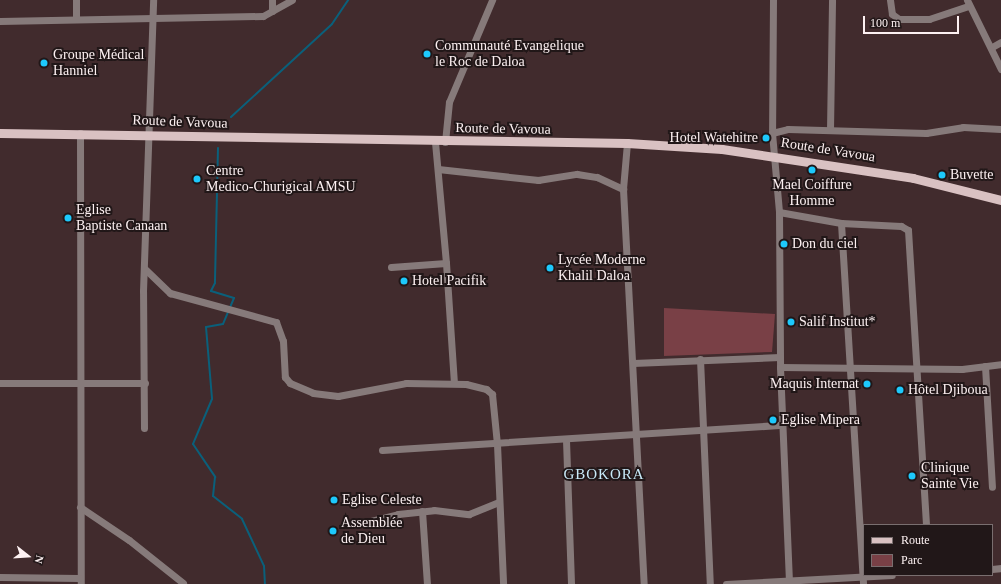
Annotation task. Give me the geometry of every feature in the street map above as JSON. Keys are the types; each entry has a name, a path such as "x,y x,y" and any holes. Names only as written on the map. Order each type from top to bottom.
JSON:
{"main road":[{"name":"Route de Vavoua","path":"0,133 80,133 440,142 627,143 775,156 913,178 1001,200"}],"street":[{"path":"76,0 76,18"},
{"path":"144,428 145,383 142,332 150,135 153,0"},
{"path":"272,0 272,11"},
{"path":"0,21 76,18 263,16 292,0"},
{"path":"454,383 438,169 440,142 448,107 492,0"},
{"path":"773,0 772,133 779,212 780,367 789,582"},
{"path":"830,130 832,0"},
{"path":"890,0 892,14 899,19 929,19 968,3 992,47 1001,69"},
{"path":"992,47 1001,42"},
{"path":"772,133 788,129 926,133 963,127 1001,129"},
{"path":"0,578 80,581 80,133"},
{"path":"627,143 623,189 638,434 644,584"},
{"path":"438,169 538,180 577,174 597,177 623,189"},
{"path":"779,212 841,223 901,226 908,230 915,369 926,524"},
{"path":"841,223 863,580"},
{"path":"390,267 446,263"},
{"path":"145,269 170,292 276,322 283,341 285,377 290,383 313,394 338,396 406,383 454,383 486,389 492,394 497,444 503,584"},
{"path":"633,363 700,359 780,357"},
{"path":"700,359 701,431 710,584"},
{"path":"780,367 915,369 1001,364"},
{"path":"985,366 992,487"},
{"path":"0,383 145,383"},
{"path":"382,450 566,440 782,425"},
{"path":"566,440 571,584"},
{"path":"367,522 422,511 468,514 499,502"},
{"path":"80,507 129,540 183,583"},
{"path":"422,511 428,584"},
{"path":"726,584 863,580 886,576"}],"green space":[{"path":"664,308 775,314 772,352 664,356"}],"waterway":[{"path":"231,117 332,24 348,0"},
{"path":"218,148 215,283 211,291 234,298 223,324 206,327 212,399 193,444 215,477 213,496 242,519 264,566 265,584"}],"place":[{"name":"Communauté Evangelique le Roc de Daloa","path":"427,54"},
{"name":"Groupe Médical Hanniel","path":"44,63"},
{"name":"Hotel Watehitre","path":"766,138"},
{"name":"Mael Coiffure Homme","path":"812,170"},
{"name":"Buvette","path":"942,175"},
{"name":"Centre Medico-Churigical AMSU","path":"197,179"},
{"name":"Eglise Baptiste Canaan","path":"68,218"},
{"name":"Don du ciel","path":"784,244"},
{"name":"Lycée Moderne Khalil Daloa","path":"550,268"},
{"name":"Hotel Pacifik","path":"404,281"},
{"name":"Salif Institut*","path":"791,322"},
{"name":"Maquis Internat","path":"867,384"},
{"name":"Hôtel Djiboua","path":"900,390"},
{"name":"Eglise Mipera","path":"773,420"},
{"name":"Clinique Sainte Vie","path":"912,476"},
{"name":"Eglise Celeste","path":"334,500"},
{"name":"Assemblée de Dieu","path":"333,531"}],"district":[{"name":"GBOKORA","path":"604,475"}]}
